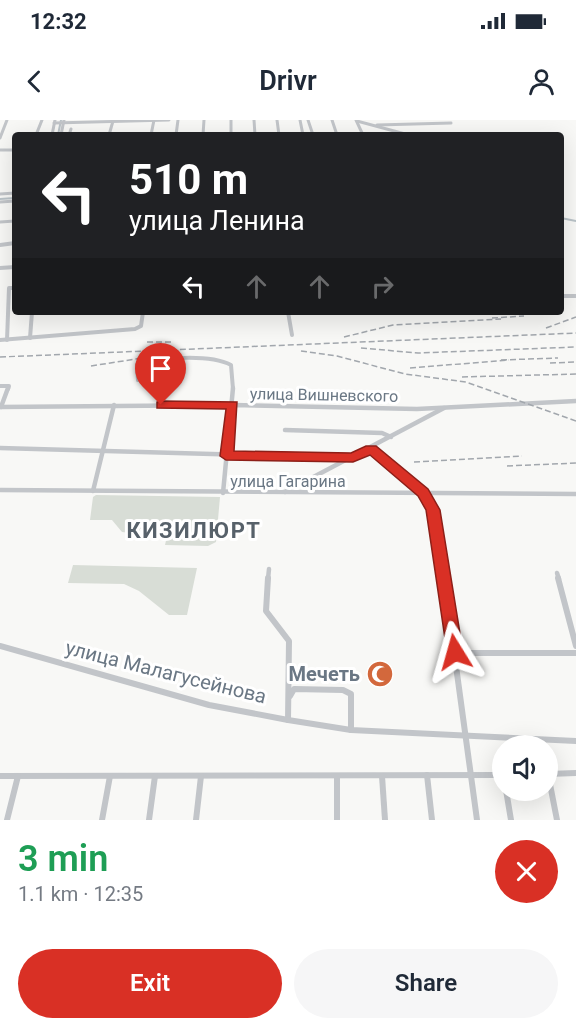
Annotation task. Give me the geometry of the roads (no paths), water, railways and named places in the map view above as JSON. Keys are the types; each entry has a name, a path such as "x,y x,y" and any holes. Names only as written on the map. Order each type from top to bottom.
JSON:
{"street":[{"path":"0,138 8,120"},
{"path":"55,121 169,120"},
{"path":"415,120 418,124"},
{"path":"356,121 377,125 451,123"},
{"path":"377,125 384,130 394,132"},
{"path":"7,340 12,307 9,288 12,288"},
{"path":"30,338 32,315"},
{"path":"0,340 138,328 141,326 142,315"},
{"path":"289,315 292,334"},
{"path":"153,374 151,379 138,380 137,366 143,363 193,359 227,361 233,369 233,405 223,493"},
{"path":"0,386 9,386 1,406"},
{"name":"улица Вишневского","path":"1,406 233,405 417,409 576,401"},
{"path":"93,491 114,405"},
{"path":"282,494 445,408"},
{"path":"417,409 423,417 421,422"},
{"path":"285,430 382,433 392,437"},
{"path":"0,448 353,458"},
{"path":"371,449 423,493 436,520 473,775 477,820"},
{"path":"334,457 338,465"},
{"name":"улица Гагарина","path":"0,490 282,494 576,494"},
{"path":"269,569 266,611 289,641 288,720"},
{"path":"556,573 576,646"},
{"name":"улица Малагусейнова","path":"0,646 209,705 288,720 351,730 576,741"},
{"path":"455,652 576,653"},
{"path":"289,698 294,690 343,690 351,694 351,730"},
{"path":"558,774 576,773"},
{"path":"0,776 492,775"},
{"path":"7,820 18,776"},
{"path":"102,820 110,776"},
{"path":"149,820 155,776"},
{"path":"196,820 201,776"},
{"path":"337,776 337,820"},
{"path":"382,776 385,820"},
{"path":"427,776 432,820"},
{"path":"508,801 512,820"},
{"path":"553,801 557,820"}],"waterway":[{"path":"59,132 61,120"},
{"path":"0,199 12,198"},
{"path":"564,219 576,221"}],"railway":[{"path":"492,318 524,316"},
{"path":"546,328 576,317"},
{"path":"344,337 393,325 501,319"},
{"path":"0,357 576,333"},
{"path":"147,342 171,342"},
{"path":"361,348 418,353 576,347"},
{"path":"301,351 337,356 405,374 466,382 576,421"},
{"path":"91,366 142,358"},
{"path":"501,360 558,358"},
{"path":"410,368 509,360"},
{"path":"550,363 576,362"},
{"path":"462,377 576,374"},
{"path":"414,462 522,456"},
{"path":"507,466 576,463"}],"place":[{"name":"Мечеть","path":"380,674"}],"district":[{"name":"КИЗИЛЮРТ","path":"194,530"}]}
